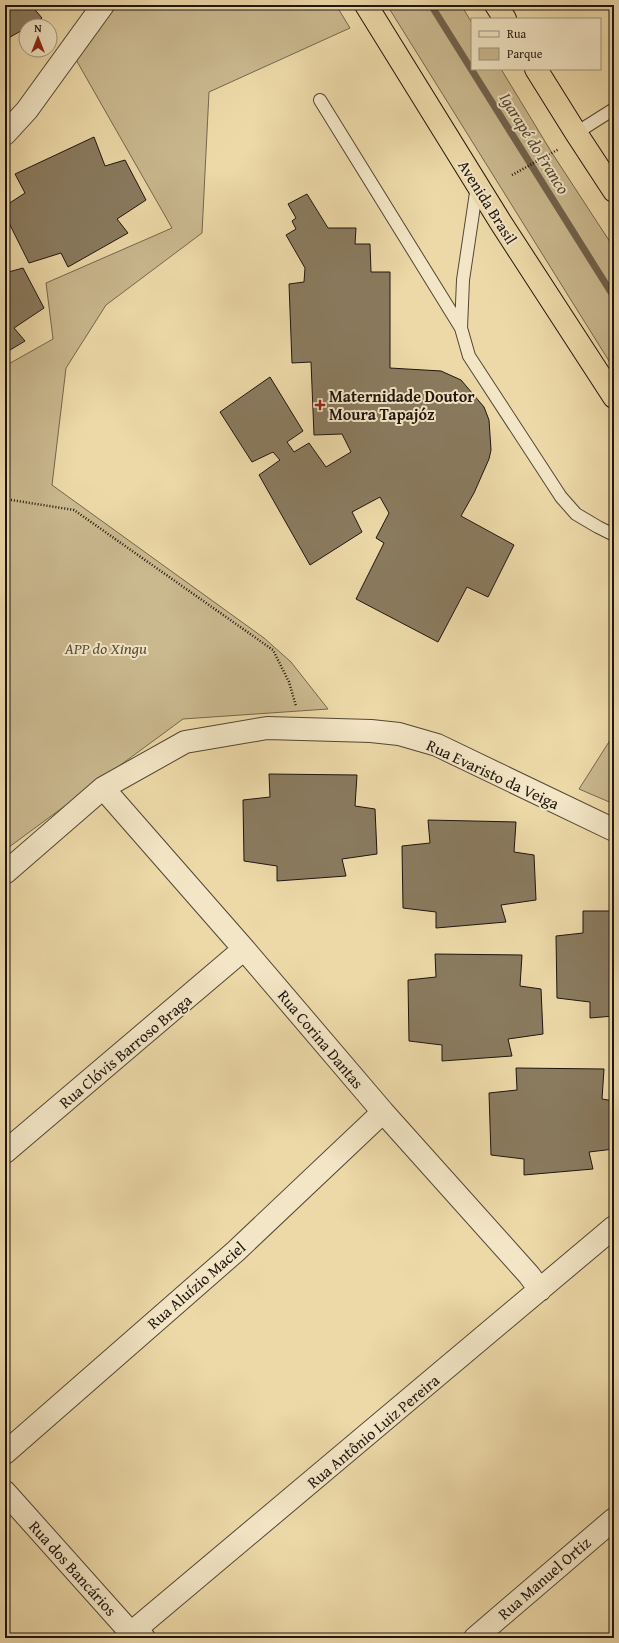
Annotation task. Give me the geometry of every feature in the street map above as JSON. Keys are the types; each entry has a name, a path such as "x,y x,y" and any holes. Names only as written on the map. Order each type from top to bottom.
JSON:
{"highway":[{"name":"Avenida Brasil","path":"366,5 477,184 614,397"},
{"path":"496,5 504,18"},
{"path":"536,70 569,140 614,191"}],"street":[{"path":"5,134 27,110 103,5"},
{"name":"Rua Evaristo da Veiga","path":"5,873 103,788 185,742 267,728 371,731 398,734 437,745 614,830"},
{"name":"Rua Corina Dantas","path":"103,788 244,949 383,1112 529,1275 540,1290"},
{"name":"Rua Clóvis Barroso Braga","path":"5,1152 244,949"},
{"name":"Rua Aluízio Maciel","path":"5,1453 236,1251 383,1112"},
{"name":"Rua Antônio Luiz Pereira","path":"138,1636 614,1227"},
{"name":"Rua dos Bancários","path":"5,1492 138,1636"},
{"name":"Rua Manuel Ortiz","path":"475,1638 614,1519"}],"lane":[{"path":"320,100 461,328 469,356 561,497 576,514 614,535"},
{"path":"569,140 614,109"},
{"path":"461,328 463,280 477,184"}],"path":[{"path":"512,175 569,140"},
{"path":"5,499 74,510 273,650 289,682 302,729"}],"green space":[{"name":"APP do Xingu","path":"117,5 336,5 350,28 209,92 202,233 106,305 66,368 52,485 264,638 291,662 328,709 183,719 5,850 5,366 53,339 46,283 172,228 75,58"},
{"path":"387,5 461,5 471,21 471,70 502,70 552,153 614,248 614,369"},
{"path":"614,734 614,804 579,789"}],"building":[{"path":"5,5 31,5 42,18 18,18 18,33 5,40"},
{"path":"94,137 105,166 125,160 146,200 117,219 128,233 68,267 61,253 29,263 5,215 5,206 25,193 15,174"},
{"path":"307,194 328,228 356,228 355,244 370,244 371,272 390,272 390,368 441,371 461,380 484,407 489,420 491,450 489,459 474,493 461,516 514,545 488,597 467,587 438,642 356,599 384,543 376,538 389,513 380,497 352,512 362,532 310,565 259,475 280,460 273,452 252,462 220,412 270,377 303,431 287,442 294,452 309,443 326,467 351,452 342,434 314,435 311,362 292,363 289,284 304,282 305,268 286,235 296,229 292,221 296,218 288,204"},
{"path":"23,268 44,308 14,328 25,341 5,353 5,273"},
{"path":"269,774 357,775 355,806 375,809 377,854 342,859 346,876 277,881 277,866 244,861 243,800 270,797"},
{"path":"428,820 516,822 514,852 534,855 536,900 501,905 506,922 436,928 436,912 403,908 402,846 430,843"},
{"path":"583,911 614,911 614,1016 590,1018 590,1002 557,998 556,936 583,933"},
{"path":"435,954 522,955 520,986 541,989 543,1034 508,1039 512,1056 442,1061 442,1045 409,1041 408,980 436,977"},
{"path":"516,1068 604,1069 602,1099 614,1101 614,1149 589,1152 593,1169 524,1175 524,1159 491,1155 489,1093 517,1090"}],"waterway":[{"name":"Igarapé do Franco","path":"431,5 471,69"},
{"name":"Igarapé do Franco","path":"472,70 614,297"}],"place":[{"name":"Maternidade Doutor Moura Tapajóz","path":"320,405"}]}
